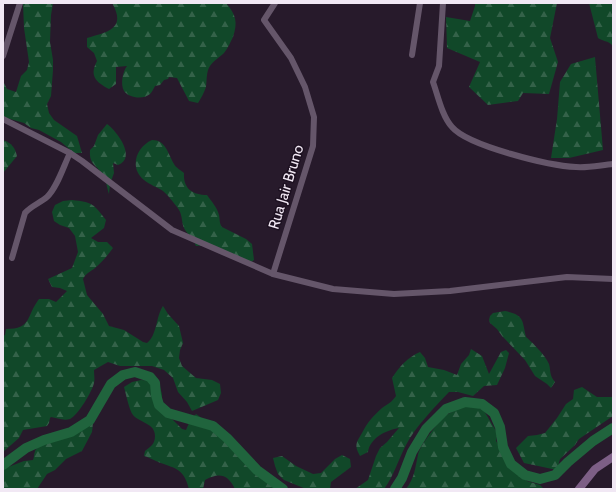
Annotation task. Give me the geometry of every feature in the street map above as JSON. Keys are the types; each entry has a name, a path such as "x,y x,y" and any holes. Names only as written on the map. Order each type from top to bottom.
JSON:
{"main road":[{"path":"579,489 595,468 613,457"}],"street":[{"path":"3,56 20,3"},
{"name":"Rua Jair Bruno","path":"274,274 313,146 314,117 305,87 291,58 264,20 275,3"},
{"path":"412,54 420,3"},
{"path":"443,3 440,66 433,82 444,113 451,126 459,134 484,146 557,165 578,167 613,164"},
{"path":"3,119 70,152 172,230 274,274 333,288 394,294 450,291 567,277 613,279"},
{"path":"12,258 25,214 28,210 48,196 53,190 70,152"}],"green space":[{"path":"23,3 53,3 50,42 53,70 51,96 47,104 49,113 54,120 77,136 82,153 74,153 61,142 39,130 31,128 24,123 3,117 3,81 7,89 16,92 21,76 27,70 29,62 24,28"},
{"path":"112,3 226,3 234,15 236,23 235,32 225,51 210,66 207,73 206,87 198,103 189,101 177,78 169,77 160,85 155,86 151,93 147,96 140,98 129,95 124,91 122,85 123,74 127,66 116,67 116,84 109,89 97,81 94,71 97,61 94,53 87,47 87,38 108,31 116,24 116,12"},
{"path":"475,3 557,3 550,38 558,62 549,94 523,93 518,101 488,105 469,87 480,62 447,48 446,17 470,21"},
{"path":"589,3 613,3 612,45 598,38"},
{"path":"595,57 603,150 569,158 551,158 557,119 560,82 571,64"},
{"path":"107,124 116,132 126,151 126,157 123,162 118,165 113,163 114,173 110,184 109,194 106,181 92,162 90,155 90,150 94,146 98,135"},
{"path":"3,140 13,146 17,156 3,173"},
{"path":"152,140 160,142 164,145 177,168 184,173 185,183 190,190 197,194 207,195 217,209 222,227 246,239 252,244 254,260 249,264 208,245 196,246 184,228 180,212 169,197 163,191 144,180 139,175 136,158 146,143"},
{"path":"72,200 92,205 106,220 104,228 91,238 98,242 107,242 113,248 83,279 87,295 103,314 109,326 124,330 147,343 153,336 163,306 179,326 183,343 179,358 182,366 196,378 212,380 220,384 221,393 218,400 192,411 187,402 178,392 173,378 164,370 152,366 120,366 108,362 94,370 94,383 91,392 73,417 65,420 51,417 47,426 23,430 19,438 3,452 3,336 5,335 6,329 20,327 24,324 39,299 49,299 56,302 67,291 52,287 48,279 72,268 78,252 75,236 69,228 54,221 52,212 55,205 63,201"},
{"path":"505,311 519,316 523,322 526,337 545,357 555,382 551,388 535,376 525,360 490,323 490,316 493,313"},
{"path":"471,349 482,356 489,374 501,352 506,350 509,353 505,368 497,385 484,386 473,396 458,392 449,392 426,417 410,438 391,479 384,489 355,489 368,480 380,448 399,428 379,436 369,447 368,452 360,456 356,444 358,439 368,423 396,396 392,378 398,370 404,363 420,352 425,358 428,367 444,370 457,375 461,364 469,355"},
{"path":"141,380 153,381 159,384 162,394 162,409 182,429 186,430 196,414 217,429 241,454 264,472 280,489 235,489 226,477 219,475 205,480 203,489 189,489 184,476 177,469 144,456 145,451 154,441 155,436 153,428 133,415 124,387 132,382"},
{"path":"582,387 597,397 613,397 613,416 579,439 575,445 560,459 557,470 524,463 516,448 528,436 545,433 566,404 573,399 574,390"},
{"path":"463,407 483,409 496,431 496,441 504,453 509,465 527,481 540,485 544,489 406,489 413,476 419,451 428,436 444,417"},
{"path":"93,423 92,432 82,451 66,459 55,470 47,474 37,489 3,489 3,469 24,461 33,460 35,451 39,446 53,437"},
{"path":"342,455 350,459 351,467 331,482 330,489 306,489 284,480 278,474 273,458 282,456 296,466 313,474 321,473 335,459"}],"waterway":[{"path":"3,465 26,448 44,440 71,432 90,420 111,384 123,375 135,372 150,377 155,383 159,405 168,413 213,426 227,438 257,470 283,489"},
{"path":"395,489 402,478 412,452 426,429 446,409 465,402 482,404 494,413 500,427 503,447 511,464 525,475 540,479 555,475 593,441 613,428"}]}
